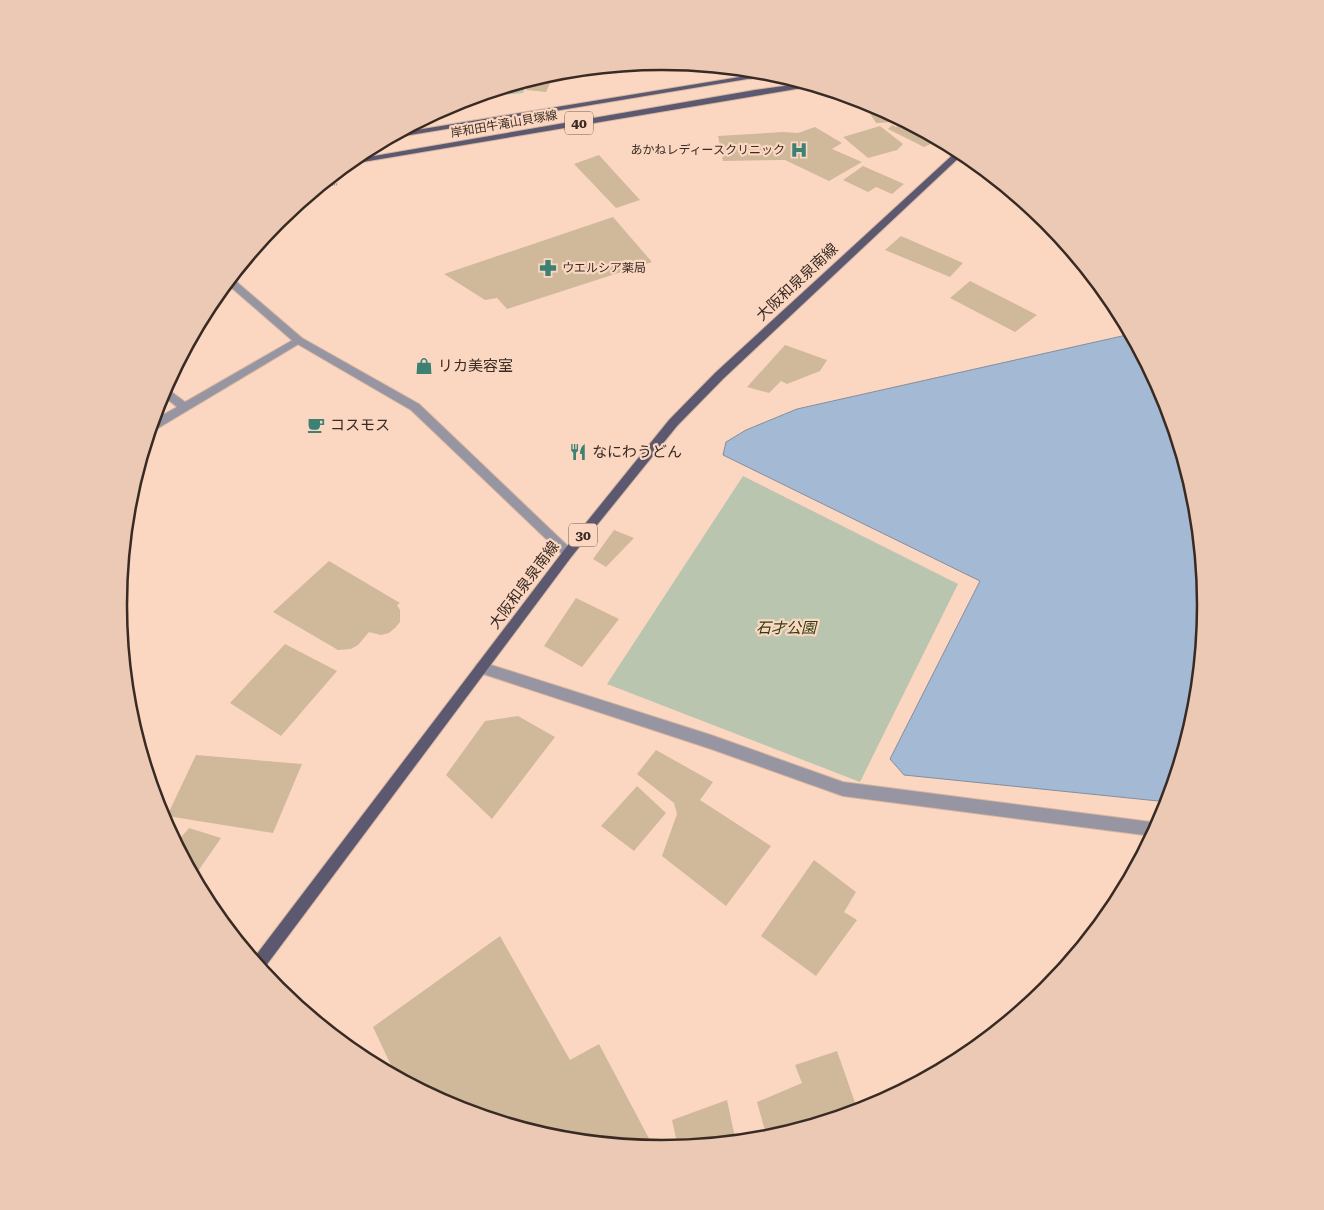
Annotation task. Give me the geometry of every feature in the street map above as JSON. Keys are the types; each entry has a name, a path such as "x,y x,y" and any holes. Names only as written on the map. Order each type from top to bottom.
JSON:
{"main road":[{"name":"岸和田牛滝山貝塚線","path":"411,133 749,78"},
{"name":"岸和田牛滝山貝塚線","path":"365,160 745,94 796,87"},
{"name":"大阪和泉泉南線","path":"262,960 568,553 673,423 720,376 954,157"}],"street":[{"path":"234,284 298,340 415,406 568,553"},
{"path":"160,422 298,340"},
{"path":"170,395 185,407"},
{"path":"482,668 711,742 843,789 1148,828"}],"green space":[{"path":"525,88 523,93 499,95"},
{"name":"石才公園","path":"743,476 958,584 860,782 607,684"}],"water":[{"path":"1124,336 1142,368 1169,433 1187,501 1196,570 1196,640 1187,709 1169,777 1159,801 904,775 890,759 980,581 723,455 726,442 746,430 797,409"}],"building":[{"path":"551,82 546,92 526,90 527,87"},
{"path":"869,112 892,122 876,123"},
{"path":"892,125 896,127 899,125 932,143 924,147 888,129"},
{"path":"880,126 903,144 897,150 868,158 843,137"},
{"name":"あかねレディースクリニック","path":"815,127 842,143 832,149 862,162 829,181 785,160 723,161 718,136 783,132 798,133"},
{"path":"599,155 640,200 616,208 574,164"},
{"path":"863,166 904,184 892,194 876,187 868,192 843,180"},
{"name":"ウエルシア薬局","path":"613,217 652,262 507,309 497,298 485,300 444,274"},
{"path":"901,236 963,263 950,277 885,250"},
{"path":"970,281 1037,315 1015,332 950,298"},
{"path":"785,345 827,360 820,371 787,384 781,381 769,393 747,387"},
{"path":"614,530 634,538 606,567 593,559"},
{"path":"329,561 400,603 397,605 400,610 400,622 395,628 389,633 381,635 369,632 358,645 351,649 338,650 273,612"},
{"path":"576,598 619,619 582,667 544,646"},
{"path":"285,644 337,671 281,736 230,703"},
{"path":"518,716 555,737 492,819 446,775 485,721"},
{"path":"656,750 713,782 700,800 771,846 726,906 662,856 677,814 674,803 637,774"},
{"path":"196,755 302,764 273,833 171,817 169,812"},
{"path":"637,786 666,813 634,851 601,826"},
{"path":"189,828 221,838 198,871 180,838"},
{"path":"814,860 856,892 844,912 857,920 816,976 761,936"},
{"path":"500,936 570,1060 599,1044 650,1140 627,1139 558,1130 490,1112 457,1099 425,1085 392,1066 373,1027"},
{"path":"837,1051 855,1104 800,1122 765,1130 757,1102 802,1083 795,1065"},
{"path":"727,1100 734,1135 676,1140 672,1120"}],"place":[{"name":"あかねレディースクリニック","path":"799,150"},
{"name":"ウエルシア薬局","path":"548,268"},
{"name":"リカ美容室","path":"424,366"},
{"name":"コスモス","path":"316,425"},
{"name":"なにわうどん","path":"578,452"}]}
